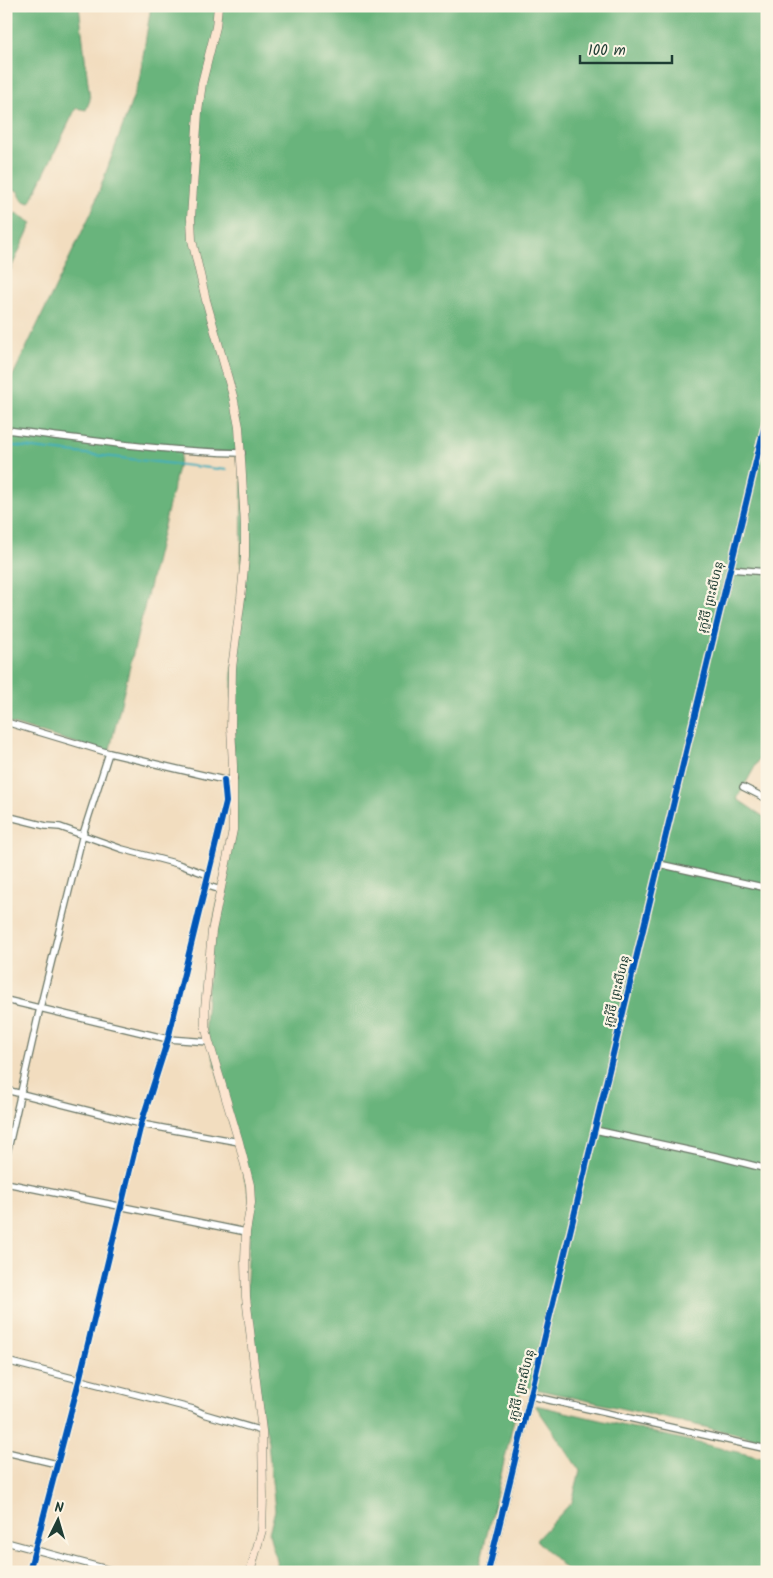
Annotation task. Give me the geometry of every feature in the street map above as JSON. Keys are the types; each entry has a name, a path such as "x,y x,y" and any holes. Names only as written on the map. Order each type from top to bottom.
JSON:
{"main road":[{"path":"218,6 216,27 202,83 198,112 191,218 192,240 240,427 245,557 232,668 233,830 212,931 205,1025 250,1185 251,1202 246,1232 246,1297 262,1431 263,1515 262,1530 250,1572"},
{"name":"រុក្ខវិថី ព្រះសីហនុ","path":"488,1572 767,416"}],"street":[{"path":"6,430 198,452 242,453"},
{"path":"730,569 767,572"},
{"path":"6,722 109,753 224,780 234,779"},
{"path":"6,1158 40,1008 83,834 109,753"},
{"path":"29,1572 79,1381 141,1124 168,1039 206,885 226,802 224,780"},
{"path":"743,787 767,799"},
{"path":"6,816 83,834 122,849 178,864 208,875"},
{"path":"659,864 767,888"},
{"path":"206,885 221,890"},
{"path":"6,1000 168,1039 209,1042"},
{"path":"6,1090 141,1124 239,1142"},
{"path":"595,1130 767,1169"},
{"path":"6,1183 246,1232"},
{"path":"6,1361 193,1409 262,1431"},
{"path":"531,1396 767,1449"},
{"path":"6,1452 57,1464"},
{"path":"6,1542 118,1572"}],"green space":[{"path":"6,6 79,6 90,100 86,110 76,108 30,203 23,201 17,190 6,191"},
{"path":"151,6 767,6 767,745 737,799 767,819 767,1441 522,1386 478,1572 279,1572 269,1533 275,1510 267,1433 259,1404 246,1297 251,1203 205,1025 212,931 233,830 232,668 241,598 242,453 182,451 109,753 6,722 6,390 92,211 139,81"},
{"path":"16,213 32,223 6,279 6,219"},
{"path":"535,1405 767,1459 767,1572 568,1571 536,1540 572,1502 580,1471"}],"waterway":[{"path":"6,445 227,470"}],"cycle path":[{"path":"488,1572 767,416"},
{"path":"29,1572 79,1381 141,1124 168,1039 226,802 224,780"}]}
